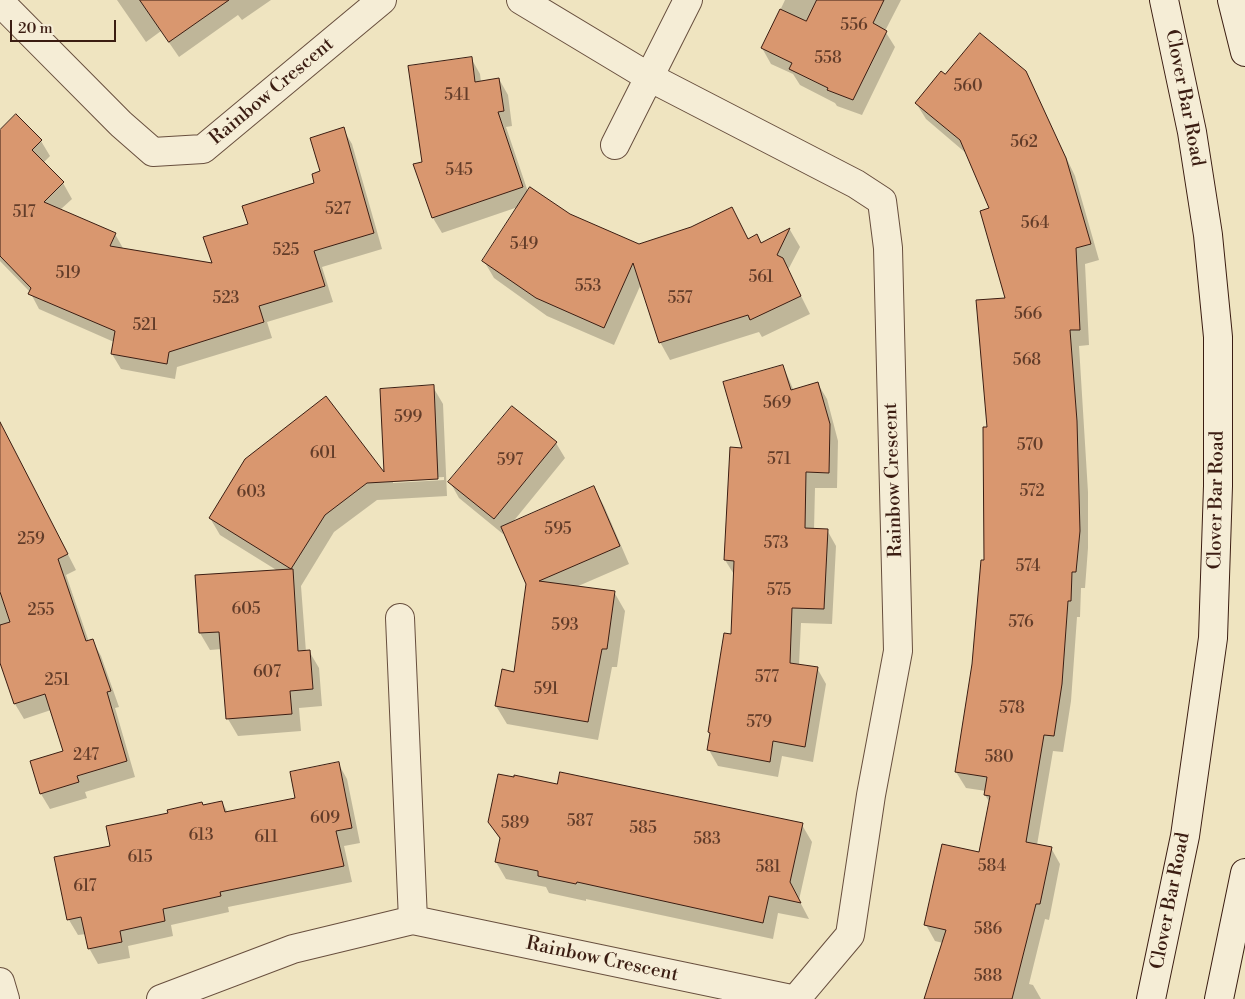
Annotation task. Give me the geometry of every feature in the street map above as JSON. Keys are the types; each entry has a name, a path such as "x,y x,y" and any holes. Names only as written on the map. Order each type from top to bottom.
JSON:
{"street":[{"name":"Rainbow Crescent","path":"0,2 121,124 153,152 203,149 382,0"},
{"name":"Rainbow Crescent","path":"522,0 649,77 856,184 882,201 888,248 898,651 872,795 850,935 796,999"},
{"path":"615,145 688,0"},
{"name":"Clover Bar Road","path":"1152,999 1185,836 1214,638 1218,486 1218,337 1208,234 1192,132 1164,0"},
{"path":"1232,0 1245,52"},
{"path":"400,618 414,920"},
{"path":"1219,999 1245,873"},
{"name":"Rainbow Crescent","path":"161,999 293,949 414,920 791,999"},
{"path":"0,982 5,999"}],"building":[{"path":"140,0 229,0 169,42"},
{"path":"817,0 884,0 873,23 887,31 853,100 827,90 828,88 789,69 792,63 761,48 780,9 806,21"},
{"path":"980,33 1026,71 1066,158 1091,244 1076,248 1080,330 1070,330 1077,421 1080,531 1076,572 1072,572 1071,601 1068,601 1062,684 1054,736 1044,735 1026,842 1052,847 1040,904 1036,904 1012,999 924,999 946,930 924,925 942,844 979,852 990,796 984,795 987,777 955,772 972,664 981,560 984,560 983,427 987,427 976,300 1005,298 980,211 989,208 960,140 915,103 941,71 945,74"},
{"path":"472,57 475,82 499,78 504,111 498,112 523,187 432,218 413,164 422,162 408,66"},
{"path":"16,114 42,140 32,150 64,182 44,202 116,233 110,246 212,263 203,237 248,224 242,206 314,183 312,174 320,171 310,138 344,127 374,233 314,251 325,286 259,306 264,322 169,352 167,364 111,354 115,331 28,294 31,288 0,256 0,130"},
{"path":"530,187 570,214 639,244 691,227 732,207 748,239 757,234 761,243 790,228 777,255 783,258 801,296 750,320 748,315 659,343 633,263 604,328 536,298 482,261"},
{"path":"783,365 791,390 818,382 830,424 829,473 806,472 805,528 828,529 824,609 792,608 790,663 818,667 805,747 773,741 770,762 707,750 710,733 708,732 724,633 731,634 734,561 724,560 730,447 742,448 723,382"},
{"path":"434,385 438,479 367,483 325,515 291,569 209,518 245,459 326,396 384,472 380,389"},
{"path":"512,406 557,442 494,519 448,482"},
{"path":"0,422 68,554 58,559 86,641 93,639 111,691 107,692 127,761 77,776 79,782 40,794 30,761 63,751 45,694 14,704 0,663 0,625 10,622 0,592"},
{"path":"594,486 620,546 539,581 615,591 607,649 602,649 588,722 495,706 502,669 514,672 526,584 501,527"},
{"path":"293,569 298,651 310,650 313,689 290,691 292,714 226,719 219,632 199,633 195,575"},
{"path":"339,762 352,828 336,831 344,866 220,892 221,896 163,909 165,921 120,931 122,942 88,949 81,917 67,920 54,857 110,846 106,826 168,813 167,810 202,802 203,805 222,801 225,812 295,798 290,772"},
{"path":"560,772 803,823 790,882 801,903 769,896 763,923 577,882 576,884 538,876 538,871 495,862 500,838 488,822 498,774 514,777 514,775 557,784"}]}
